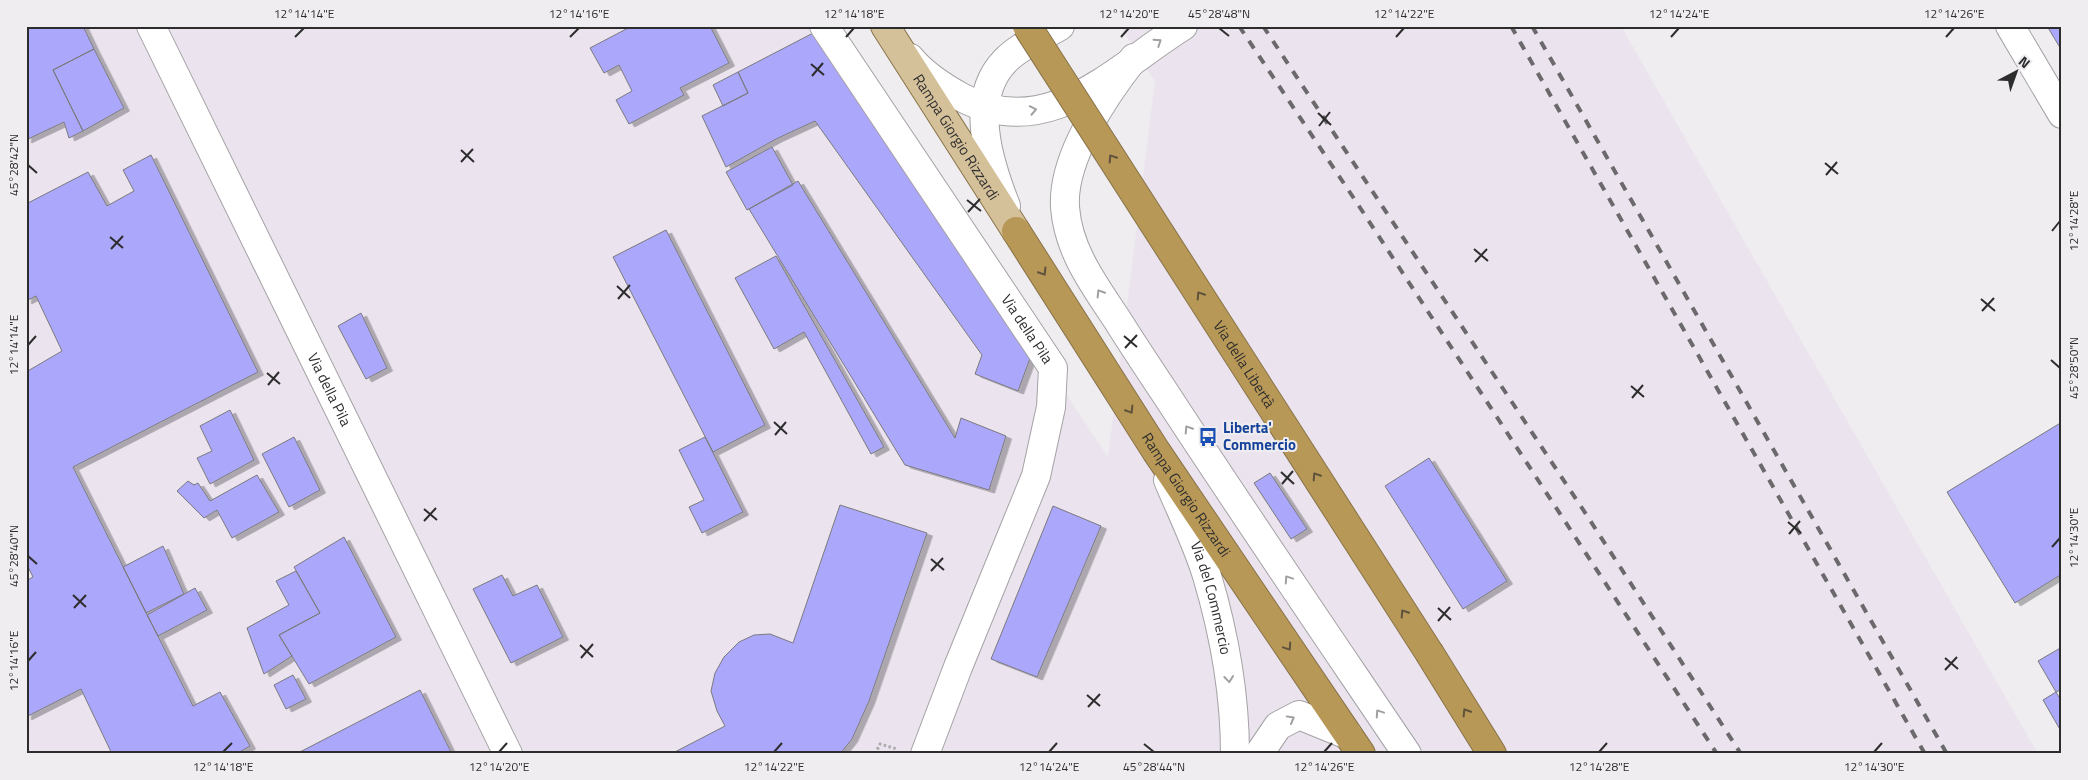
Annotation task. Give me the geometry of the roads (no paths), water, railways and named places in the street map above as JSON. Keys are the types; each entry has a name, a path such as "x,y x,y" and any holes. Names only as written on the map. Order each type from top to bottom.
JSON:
{"highway":[{"name":"Via della Libertà","path":"1027,26 1492,754"},
{"name":"Rampa Giorgio Rizzardi","path":"1016,231 1156,451 1354,744"}],"main road":[{"name":"Rampa Giorgio Rizzardi","path":"891,35 1016,231"}],"street":[{"name":"Via della Pila","path":"151,26 508,754"},
{"name":"Via della Pila","path":"824,26 1052,368 1051,407 1036,476 958,666 913,752"},
{"name":"Rampa Giorgio Rizzardi","path":"1016,231 996,180 988,145 985,108 992,79 1006,60 1060,26"},
{"name":"Rampa Giorgio Rizzardi","path":"891,35 913,63 947,89 985,108 1006,112 1020,112 1062,103 1085,94 1134,58 1183,26"},
{"path":"2010,26 2062,114"},
{"path":"1134,58 1102,101 1070,171 1065,195 1065,207 1067,222 1076,252 1100,294 1220,478 1407,754"},
{"name":"Via del Commercio","path":"1156,451 1207,575 1228,670 1235,729 1235,754"},
{"path":"1259,754 1278,726 1299,714 1354,744"}],"railway":[{"path":"1239,26 1717,754"},
{"path":"1263,26 1582,508 1741,754"},
{"path":"1511,26 1925,754"},
{"path":"1532,26 1947,754"}],"place":[{"name":"Liberta' Commercio","path":"1208,437"}]}
